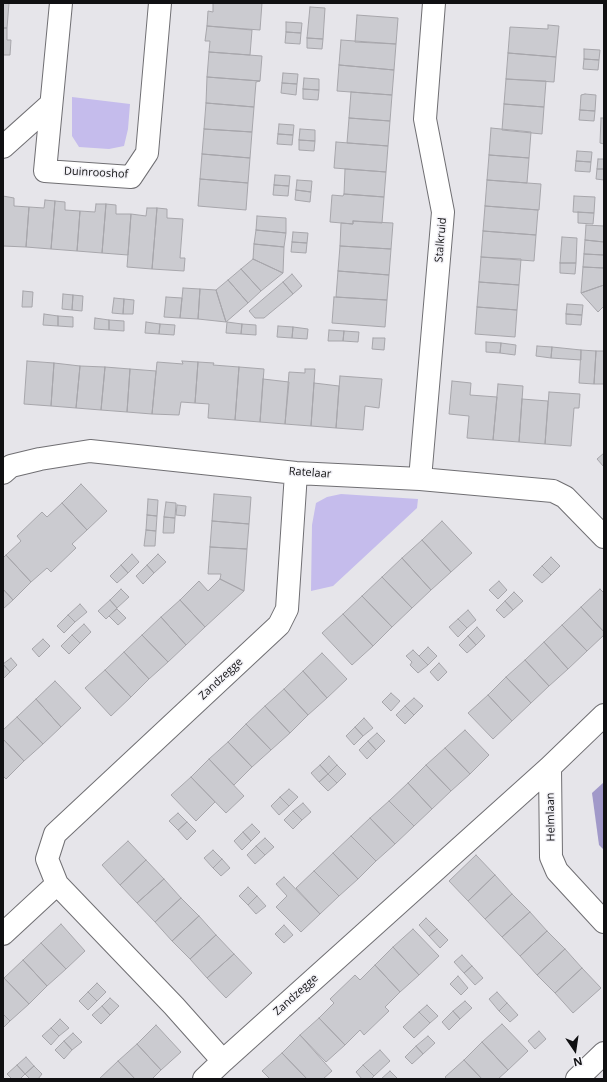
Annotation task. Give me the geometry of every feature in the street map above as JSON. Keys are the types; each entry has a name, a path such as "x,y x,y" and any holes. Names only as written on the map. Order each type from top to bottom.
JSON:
{"street":[{"name":"Duinrooshof","path":"61,3 45,171 131,177 147,153 160,3"},
{"name":"Stalkruid","path":"420,479 443,212 425,120 434,3"},
{"path":"3,147 51,104"},
{"name":"Ratelaar","path":"3,473 11,466 40,459 90,451 296,473 420,479 553,491 565,497 604,537"},
{"name":"Zandzegge","path":"296,473 287,609 279,625 55,834 47,859 57,884 174,1006 223,1061 550,767"},
{"path":"550,767 604,715"},
{"name":"Helmlaan","path":"550,767 551,857 557,871 604,922"},
{"path":"3,934 57,884"},
{"path":"577,1079 604,1053"},
{"path":"204,1079 223,1061"}],"shaded area":[{"path":"72,97 130,104 128,129 124,146 109,149 79,147 72,136"},
{"path":"341,494 418,499 417,508 333,586 311,591 312,525 316,503 327,497"},
{"path":"604,782 604,850 599,845 592,793"}],"building":[{"path":"3,3 9,3 7,28 3,28"},
{"path":"213,3 262,3 260,30 207,26 208,11 213,12"},
{"path":"310,7 325,8 323,39 307,38"},
{"path":"357,15 398,18 396,44 355,42"},
{"path":"286,22 302,23 301,33 286,32"},
{"path":"548,25 559,26 556,57 508,53 510,27 548,29"},
{"path":"207,26 252,30 250,55 209,52 210,41 205,41"},
{"path":"3,28 7,28 7,40 11,40 10,55 3,55"},
{"path":"286,32 301,33 300,44 285,43"},
{"path":"307,38 323,39 322,49 307,48"},
{"path":"341,40 396,44 394,70 339,65"},
{"path":"584,49 600,50 599,60 584,59"},
{"path":"209,52 262,56 260,81 207,77"},
{"path":"508,53 556,57 554,82 506,79"},
{"path":"584,59 599,60 598,70 583,69"},
{"path":"339,65 394,70 392,95 337,91"},
{"path":"283,73 298,74 297,84 282,83"},
{"path":"207,77 260,81 256,82 254,107 206,103"},
{"path":"304,78 319,79 319,90 303,89"},
{"path":"506,79 546,81 544,107 504,104"},
{"path":"282,83 297,84 296,95 281,93"},
{"path":"303,89 319,90 318,100 303,99"},
{"path":"351,92 392,95 390,121 349,118"},
{"path":"581,95 596,95 595,111 580,110"},
{"path":"206,103 254,107 252,132 204,129"},
{"path":"504,104 544,107 542,134 502,130"},
{"path":"580,110 595,111 594,121 579,120"},
{"path":"349,118 390,121 388,146 347,143"},
{"path":"601,118 604,118 604,144 600,143"},
{"path":"279,124 294,125 293,135 278,134"},
{"path":"491,128 531,132 529,158 489,155"},
{"path":"204,129 252,132 250,158 202,154"},
{"path":"300,129 315,130 315,141 299,140"},
{"path":"278,134 293,135 292,145 277,144"},
{"path":"299,140 315,141 314,151 299,150"},
{"path":"336,142 388,146 386,172 334,168"},
{"path":"577,151 592,152 591,162 576,161"},
{"path":"202,154 250,158 248,183 200,179"},
{"path":"489,155 529,158 527,183 487,180"},
{"path":"598,159 604,159 604,169 597,169"},
{"path":"576,161 591,162 590,172 575,171"},
{"path":"345,169 386,172 384,197 344,194"},
{"path":"597,169 604,169 604,180 596,179"},
{"path":"275,175 290,176 289,186 274,185"},
{"path":"200,179 248,183 246,210 198,206"},
{"path":"297,180 312,181 311,192 296,190"},
{"path":"487,180 541,184 539,210 485,206"},
{"path":"274,185 289,186 288,196 273,195"},
{"path":"296,190 311,192 310,202 295,200"},
{"path":"344,194 384,197 382,223 353,221 353,224 330,222 332,195 343,196"},
{"path":"3,196 14,198 14,206 29,207 26,247 3,246"},
{"path":"574,196 595,197 594,213 573,212"},
{"path":"45,200 55,201 51,249 26,247 29,207 44,208"},
{"path":"55,201 65,202 65,210 80,211 77,251 51,249"},
{"path":"96,204 106,204 102,253 77,251 80,211 95,212"},
{"path":"106,204 116,205 116,214 131,214 128,255 102,253"},
{"path":"485,206 538,210 536,235 483,231"},
{"path":"147,208 157,208 152,269 127,267 131,214 146,216"},
{"path":"157,208 167,209 167,218 183,219 180,258 185,258 184,271 152,269"},
{"path":"578,212 594,213 593,224 578,223"},
{"path":"257,216 286,218 286,233 256,230"},
{"path":"353,221 393,223 391,249 340,246 341,223 353,224"},
{"path":"586,225 604,226 604,242 585,240"},
{"path":"256,230 286,233 284,247 254,244"},
{"path":"483,231 536,235 534,261 481,257"},
{"path":"293,232 308,233 307,243 292,242"},
{"path":"562,237 577,238 576,263 560,263"},
{"path":"585,240 604,242 604,255 584,254"},
{"path":"292,242 307,243 306,253 291,252"},
{"path":"254,244 284,247 283,273 253,259"},
{"path":"340,246 391,249 389,275 338,271"},
{"path":"584,254 604,255 604,268 583,267"},
{"path":"481,257 521,259 519,285 479,282"},
{"path":"253,259 283,273 261,291 241,269"},
{"path":"560,263 576,263 575,274 560,273"},
{"path":"583,267 604,268 604,285 581,293"},
{"path":"241,269 261,291 248,303 228,280"},
{"path":"338,271 389,275 387,300 336,297"},
{"path":"292,274 302,286 293,294 283,282"},
{"path":"228,280 248,303 226,322 216,290"},
{"path":"283,282 293,294 264,318 255,318 249,311"},
{"path":"479,282 519,285 517,310 477,307"},
{"path":"604,285 604,306 598,312 581,293"},
{"path":"183,288 200,289 198,319 180,318"},
{"path":"200,289 216,290 226,322 198,319"},
{"path":"23,291 33,292 32,307 22,307"},
{"path":"63,294 73,295 72,310 62,309"},
{"path":"73,295 83,296 82,311 72,310"},
{"path":"166,297 182,298 180,318 164,317"},
{"path":"334,297 387,300 385,327 332,323"},
{"path":"114,298 124,299 123,314 112,313"},
{"path":"124,299 134,300 133,314 123,314"},
{"path":"567,304 583,305 582,315 566,314"},
{"path":"477,307 517,310 515,337 475,334"},
{"path":"44,314 58,316 58,326 43,325"},
{"path":"566,314 582,315 581,325 566,324"},
{"path":"58,316 73,317 73,327 58,326"},
{"path":"95,318 109,320 109,330 94,329"},
{"path":"109,320 124,321 124,331 109,330"},
{"path":"146,322 160,324 159,334 145,333"},
{"path":"227,322 242,324 241,334 226,333"},
{"path":"160,324 175,325 174,335 159,334"},
{"path":"242,324 256,325 256,335 241,334"},
{"path":"278,326 293,327 292,338 277,337"},
{"path":"293,327 308,329 307,339 292,338"},
{"path":"329,330 344,331 343,341 328,341"},
{"path":"344,331 359,332 358,342 343,341"},
{"path":"373,338 385,338 384,350 372,349"},
{"path":"486,342 501,343 500,353 486,352"},
{"path":"501,343 516,345 515,355 500,353"},
{"path":"537,346 552,347 551,358 536,356"},
{"path":"552,347 581,350 581,360 551,358"},
{"path":"581,350 596,351 594,384 579,383"},
{"path":"596,351 604,351 604,384 594,384"},
{"path":"27,361 54,363 51,406 24,404"},
{"path":"182,361 198,362 195,403 181,402 179,415 152,414 157,362 183,364"},
{"path":"198,362 239,367 235,420 208,418 209,404 195,403"},
{"path":"54,363 80,366 76,408 51,406"},
{"path":"80,366 105,367 101,410 76,408"},
{"path":"105,367 130,369 127,412 101,410"},
{"path":"239,367 264,369 260,422 235,420"},
{"path":"130,369 156,371 152,414 127,412"},
{"path":"305,369 315,369 311,426 285,424 289,372 305,373"},
{"path":"340,376 382,379 379,408 365,406 363,430 336,428"},
{"path":"263,379 289,382 285,424 260,422"},
{"path":"452,381 471,383 470,395 497,397 493,440 467,438 469,416 449,414"},
{"path":"314,383 339,386 336,428 311,426"},
{"path":"498,384 523,386 519,442 493,440"},
{"path":"549,392 580,394 579,408 574,408 571,446 545,444"},
{"path":"522,399 548,401 545,444 519,442"},
{"path":"604,453 604,467 597,459"},
{"path":"81,484 107,511 87,530 62,503"},
{"path":"214,494 251,497 249,524 212,521"},
{"path":"148,499 158,500 157,516 147,515"},
{"path":"166,502 176,503 175,518 164,517"},
{"path":"62,503 87,530 72,544 76,548 51,572 47,568 31,582 6,555 21,541 17,536 42,512 47,517"},
{"path":"177,505 186,506 185,516 176,515"},
{"path":"147,515 157,516 156,531 146,530"},
{"path":"164,517 175,518 174,533 163,533"},
{"path":"212,521 249,524 247,549 210,547"},
{"path":"442,521 472,553 451,572 422,540"},
{"path":"146,530 156,531 155,546 144,546"},
{"path":"422,540 451,572 431,590 402,558"},
{"path":"210,547 247,549 244,591 220,579 221,574 208,574"},
{"path":"132,554 139,562 128,573 121,565"},
{"path":"158,554 166,562 154,573 147,565"},
{"path":"6,555 31,582 13,600 3,589 3,558"},
{"path":"551,557 560,566 551,575 542,566"},
{"path":"402,558 431,590 412,608 382,577"},
{"path":"121,565 128,573 117,583 110,576"},
{"path":"147,565 154,573 143,584 136,576"},
{"path":"542,566 551,575 542,583 533,575"},
{"path":"382,577 412,608 392,627 362,596"},
{"path":"220,579 244,591 205,627 180,600 199,581 208,591"},
{"path":"499,581 507,590 498,599 489,590"},
{"path":"3,589 13,600 3,609"},
{"path":"121,589 129,597 117,608 110,600"},
{"path":"600,589 604,593 604,632 581,607"},
{"path":"514,592 523,601 513,610 505,601"},
{"path":"362,596 392,627 373,646 343,614"},
{"path":"110,600 117,608 106,619 98,611"},
{"path":"180,600 205,627 186,645 161,617"},
{"path":"505,601 513,610 504,618 496,610"},
{"path":"80,604 87,612 75,622 68,615"},
{"path":"581,607 604,632 604,635 587,651 562,625"},
{"path":"117,609 126,618 118,625 109,616"},
{"path":"468,610 476,620 467,628 458,619"},
{"path":"343,614 373,646 352,665 322,633"},
{"path":"68,615 75,622 64,633 57,626"},
{"path":"161,617 186,645 168,662 142,635"},
{"path":"458,619 467,628 458,637 449,627"},
{"path":"84,624 91,632 80,643 72,635"},
{"path":"562,625 587,651 568,669 544,642"},
{"path":"477,627 485,636 476,645 468,636"},
{"path":"72,635 80,643 69,654 61,646"},
{"path":"142,635 168,662 149,679 124,652"},
{"path":"468,636 476,645 467,653 459,645"},
{"path":"43,639 50,646 39,657 32,649"},
{"path":"544,642 568,669 549,686 525,660"},
{"path":"428,647 437,656 428,665 419,656"},
{"path":"413,650 428,665 418,673 410,665 412,662 406,656"},
{"path":"124,652 149,679 131,697 105,670"},
{"path":"322,653 347,679 327,698 303,671"},
{"path":"11,658 17,665 10,672 3,664"},
{"path":"525,660 549,686 531,703 506,677"},
{"path":"439,663 447,672 438,681 430,672"},
{"path":"3,664 10,672 3,679"},
{"path":"105,670 131,697 111,716 85,688"},
{"path":"303,671 327,698 308,715 284,689"},
{"path":"506,677 531,703 512,721 488,695"},
{"path":"55,681 81,708 61,727 36,699"},
{"path":"284,689 308,715 290,733 265,706"},
{"path":"391,693 400,701 391,711 382,702"},
{"path":"488,695 512,721 493,739 468,713"},
{"path":"414,698 423,706 414,715 405,706"},
{"path":"36,699 61,727 43,744 17,717"},
{"path":"265,706 290,733 271,750 246,724"},
{"path":"405,706 414,715 405,724 396,715"},
{"path":"17,717 43,744 24,761 3,739 3,730"},
{"path":"364,718 373,728 363,736 355,727"},
{"path":"246,724 271,750 252,767 228,742"},
{"path":"355,727 363,736 354,745 346,736"},
{"path":"465,730 489,755 470,774 445,748"},
{"path":"377,733 385,741 376,750 368,741"},
{"path":"3,739 24,761 6,779 3,776"},
{"path":"368,741 376,750 367,759 359,750"},
{"path":"228,742 252,767 234,785 209,759"},
{"path":"445,748 470,774 451,791 426,765"},
{"path":"329,756 337,765 328,774 320,765"},
{"path":"209,759 244,796 226,813 191,777"},
{"path":"320,765 328,774 319,782 311,773"},
{"path":"337,765 346,774 337,783 328,774"},
{"path":"426,765 451,791 432,809 408,783"},
{"path":"328,774 337,783 328,791 319,782"},
{"path":"191,777 215,802 196,821 171,795"},
{"path":"408,783 432,809 414,826 389,801"},
{"path":"289,789 298,797 289,806 280,797"},
{"path":"280,797 289,806 279,815 271,806"},
{"path":"389,801 414,826 395,844 370,818"},
{"path":"303,803 311,812 302,820 293,811"},
{"path":"293,811 302,820 293,829 284,820"},
{"path":"178,813 187,822 178,830 169,821"},
{"path":"370,818 395,844 376,861 351,836"},
{"path":"187,822 196,831 187,840 178,830"},
{"path":"252,824 260,832 251,841 243,832"},
{"path":"243,832 251,841 242,850 234,841"},
{"path":"351,836 376,861 358,879 333,853"},
{"path":"265,838 274,847 265,855 256,846"},
{"path":"128,841 146,860 120,885 102,865"},
{"path":"256,846 265,855 255,864 247,855"},
{"path":"213,850 222,859 213,868 204,858"},
{"path":"333,853 358,879 339,896 314,871"},
{"path":"476,855 495,875 468,901 449,881"},
{"path":"222,859 230,868 221,876 213,868"},
{"path":"146,860 164,879 137,903 120,885"},
{"path":"314,871 339,896 320,914 296,888"},
{"path":"495,875 512,894 485,919 468,901"},
{"path":"284,877 320,914 301,932 276,907 287,896 276,884"},
{"path":"164,879 181,898 155,922 137,903"},
{"path":"248,887 257,896 248,905 239,896"},
{"path":"512,894 530,912 502,937 485,919"},
{"path":"257,896 266,906 256,914 248,905"},
{"path":"181,898 199,916 172,941 155,922"},
{"path":"530,912 547,931 520,956 502,937"},
{"path":"199,916 216,935 190,959 172,941"},
{"path":"426,918 437,929 429,936 419,925"},
{"path":"61,924 85,951 66,969 41,943"},
{"path":"284,925 293,935 284,943 275,934"},
{"path":"413,929 439,956 419,975 393,947"},
{"path":"437,929 448,940 440,948 429,936"},
{"path":"547,931 565,949 537,975 520,956"},
{"path":"216,935 234,954 207,978 190,959"},
{"path":"41,943 66,969 47,986 23,960"},
{"path":"393,947 419,975 400,992 375,965"},
{"path":"565,949 582,968 555,993 537,975"},
{"path":"234,954 252,973 226,998 207,978"},
{"path":"462,955 472,966 464,973 454,962"},
{"path":"23,960 47,986 29,1004 4,978"},
{"path":"375,965 400,992 385,1007 389,1011 364,1035 360,1030 345,1045 319,1018 334,1003 330,999 355,975 360,980"},
{"path":"472,966 483,978 475,985 464,973"},
{"path":"582,968 601,988 573,1013 555,993"},
{"path":"458,976 468,988 461,995 450,984"},
{"path":"4,978 29,1004 10,1021 3,1014"},
{"path":"97,983 106,992 97,1001 88,992"},
{"path":"88,992 97,1001 88,1010 79,1001"},
{"path":"497,992 507,1003 499,1011 489,999"},
{"path":"110,998 119,1006 110,1015 102,1006"},
{"path":"465,1001 472,1008 460,1019 453,1011"},
{"path":"507,1003 518,1015 510,1022 499,1011"},
{"path":"427,1005 438,1016 430,1023 419,1012"},
{"path":"102,1006 110,1015 101,1024 92,1015"},
{"path":"453,1011 460,1019 449,1030 442,1022"},
{"path":"419,1012 430,1023 414,1038 403,1027"},
{"path":"3,1014 10,1021 3,1028"},
{"path":"319,1018 345,1045 326,1062 300,1035"},
{"path":"60,1019 69,1028 59,1036 51,1028"},
{"path":"502,1024 528,1051 508,1070 482,1042"},
{"path":"156,1025 181,1052 161,1070 137,1044"},
{"path":"51,1028 59,1036 51,1045 42,1036"},
{"path":"539,1031 546,1039 535,1049 528,1041"},
{"path":"73,1033 82,1042 72,1050 64,1041"},
{"path":"300,1035 332,1071 323,1079 307,1079 282,1053"},
{"path":"428,1036 435,1043 423,1054 416,1046"},
{"path":"64,1041 72,1050 64,1059 55,1050"},
{"path":"482,1042 508,1070 498,1079 482,1079 464,1060"},
{"path":"137,1044 161,1070 152,1079 135,1079 118,1061"},
{"path":"416,1046 423,1054 412,1064 405,1057"},
{"path":"380,1050 390,1061 374,1076 363,1065"},
{"path":"282,1053 307,1079 270,1079 262,1071"},
{"path":"26,1057 34,1066 25,1074 17,1065"},
{"path":"464,1060 482,1079 447,1079 445,1077"},
{"path":"118,1061 135,1079 99,1079"},
{"path":"17,1065 25,1074 20,1079 12,1079 7,1074"},
{"path":"363,1065 374,1076 371,1079 362,1079 356,1072"},
{"path":"34,1066 42,1074 38,1079 30,1079 25,1074"},
{"path":"390,1071 397,1078 396,1079 381,1079"}]}
